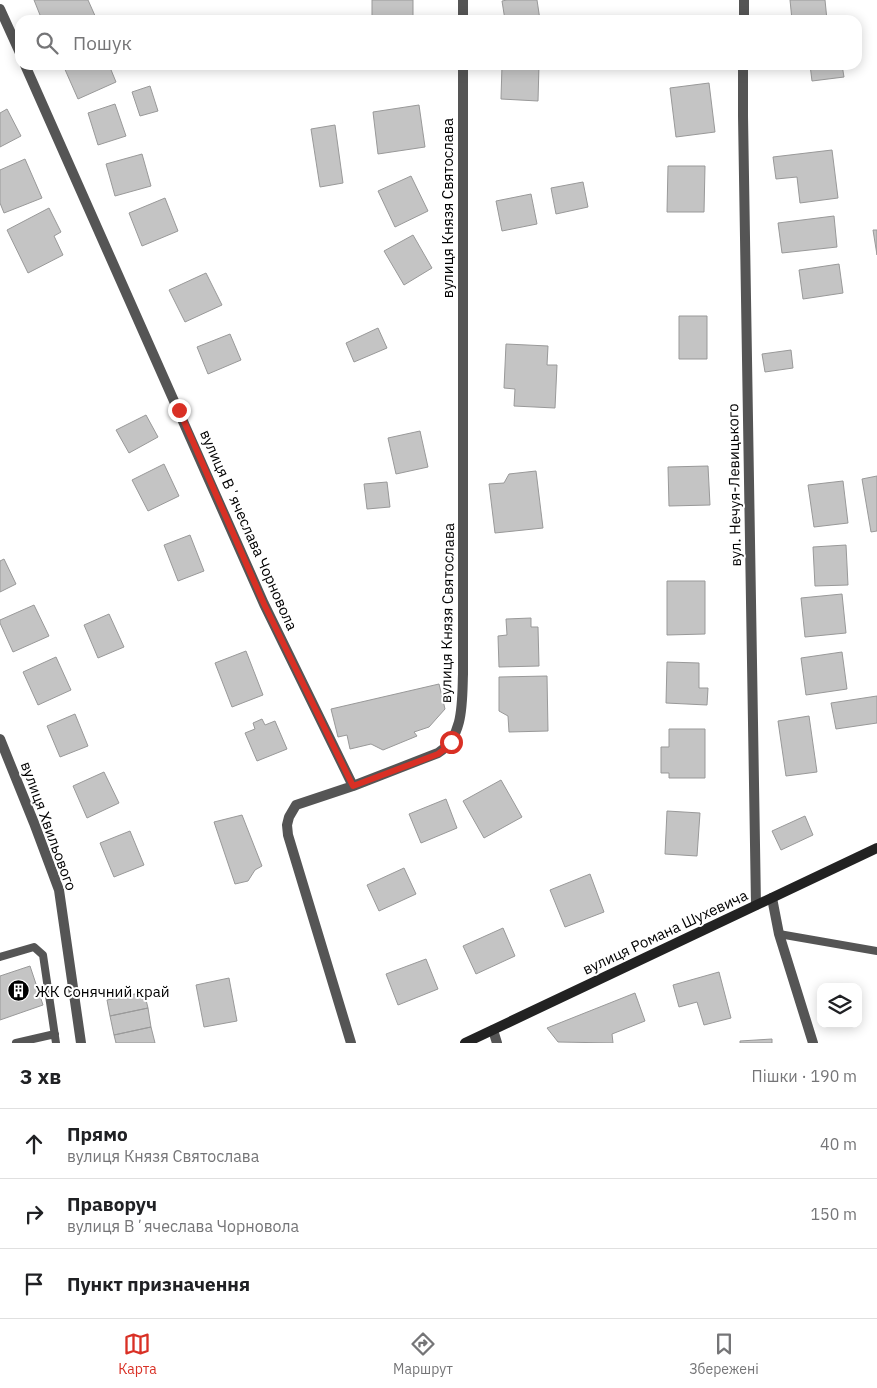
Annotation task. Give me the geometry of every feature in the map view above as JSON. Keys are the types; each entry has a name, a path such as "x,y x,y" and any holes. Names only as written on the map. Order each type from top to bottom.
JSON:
{"main road":[{"name":"вулиця Романа Шухевича","path":"465,1043 877,848"}],"street":[{"path":"463,0 463,15"},
{"path":"744,0 744,15"},
{"path":"0,8 15,42"},
{"name":"вулиця Вʼячеслава Чорновола","path":"27,70 264,604 353,786"},
{"name":"вулиця Князя Святослава","path":"351,1043 288,835 287,825 288,817 296,805 438,754 446,748 457,732 462,704 463,674 463,70"},
{"name":"вул. Нечуя-Левицького","path":"744,70 743,116 756,905"},
{"name":"вулиця Хвильового","path":"0,739 59,890 81,1043"},
{"path":"772,898 779,934 814,1043"},
{"path":"493,1030 497,1043"}],"lane":[{"path":"779,934 877,951"},
{"path":"0,957 34,948 43,955 56,1043"},
{"path":"16,1043 55,1034"}],"building":[{"path":"34,0 88,0 95,15 40,15"},
{"path":"372,0 413,0 413,15 372,15"},
{"path":"537,0 539,15 504,15 502,1"},
{"path":"790,0 825,0 826,15 792,15"},
{"path":"65,70 111,70 116,82 78,99"},
{"path":"502,70 539,70 538,101 501,99"},
{"path":"811,70 843,70 844,77 812,81"},
{"path":"709,83 715,132 676,137 670,88"},
{"path":"150,86 158,111 140,116 132,92"},
{"path":"115,104 126,136 98,145 88,113"},
{"path":"419,105 425,147 378,154 373,112"},
{"path":"7,109 21,136 0,147 0,113"},
{"path":"335,125 343,183 320,187 311,129"},
{"path":"832,150 838,198 800,203 797,177 776,179 773,157"},
{"path":"142,154 151,186 115,196 106,164"},
{"path":"25,159 42,198 4,213 0,203 0,170"},
{"path":"668,166 705,166 704,212 667,212"},
{"path":"411,176 428,211 395,227 378,191"},
{"path":"583,182 588,207 556,214 551,188"},
{"path":"531,194 537,224 502,231 496,201"},
{"path":"165,198 178,231 142,246 129,213"},
{"path":"49,208 61,232 54,236 63,255 28,273 7,230"},
{"path":"834,216 837,247 782,253 778,223"},
{"path":"873,230 877,230 877,255"},
{"path":"413,235 432,268 404,285 384,251"},
{"path":"839,264 843,293 803,299 799,270"},
{"path":"206,273 222,305 185,322 169,290"},
{"path":"679,316 707,316 707,359 679,359"},
{"path":"378,328 387,348 354,362 346,343"},
{"path":"230,334 241,360 208,374 197,347"},
{"path":"506,344 548,346 547,365 557,365 555,408 514,406 515,389 504,388"},
{"path":"791,350 793,368 765,372 762,354"},
{"path":"146,415 158,437 129,453 116,430"},
{"path":"420,431 428,467 396,474 388,438"},
{"path":"164,464 179,496 148,511 132,480"},
{"path":"708,466 710,505 669,506 668,467"},
{"path":"536,471 543,528 495,533 489,484 504,483 509,474"},
{"path":"877,476 877,531 871,532 862,479"},
{"path":"843,481 848,523 814,527 808,485"},
{"path":"387,482 390,507 367,509 364,484"},
{"path":"190,535 204,571 178,581 164,545"},
{"path":"846,545 848,585 815,586 813,547"},
{"path":"4,559 16,584 0,592 0,561"},
{"path":"667,581 705,581 705,634 667,635"},
{"path":"842,594 846,633 805,637 801,598"},
{"path":"34,605 49,636 13,652 0,620"},
{"path":"109,614 124,647 98,658 84,625"},
{"path":"531,618 531,627 538,627 539,666 499,667 498,636 507,635 506,619"},
{"path":"246,651 263,695 232,707 215,663"},
{"path":"842,652 847,689 806,695 801,658"},
{"path":"56,657 71,690 38,705 23,672"},
{"path":"667,662 699,663 699,688 708,688 707,705 666,703"},
{"path":"547,676 548,731 509,732 508,716 499,711 499,677"},
{"path":"439,684 445,709 429,727 414,732 417,736 383,750 371,744 350,749 347,735 338,737 331,709"},
{"path":"877,696 877,723 836,729 831,703"},
{"path":"75,714 88,746 60,757 47,726"},
{"path":"809,716 817,772 786,776 778,721"},
{"path":"262,719 265,725 275,721 287,749 257,761 245,733 255,729 253,723"},
{"path":"669,729 705,729 705,778 669,778 669,773 661,773 661,747 669,747"},
{"path":"104,772 119,803 87,818 73,786"},
{"path":"501,780 522,817 484,838 463,801"},
{"path":"446,799 457,828 421,843 409,814"},
{"path":"667,811 700,813 697,856 665,854"},
{"path":"242,815 262,866 255,870 248,881 235,884 214,822"},
{"path":"805,816 813,835 781,850 772,831"},
{"path":"130,831 144,865 114,877 100,843"},
{"path":"404,868 416,894 379,911 367,885"},
{"path":"590,874 604,912 565,927 550,890"},
{"path":"503,928 515,956 476,974 463,946"},
{"path":"426,959 438,989 398,1005 386,974"},
{"name":"ЖК Сонячний край","path":"30,966 43,1005 0,1020 0,976"},
{"path":"719,972 731,1018 704,1025 697,1002 679,1007 673,985"},
{"path":"229,978 237,1021 204,1027 196,985"},
{"path":"144,992 148,1008 110,1016 107,1000"},
{"path":"635,993 645,1021 612,1034 613,1043 558,1042 547,1028"},
{"path":"148,1008 151,1027 114,1035 110,1016"},
{"path":"151,1027 155,1043 116,1043 114,1035"},
{"path":"772,1039 772,1043 740,1043 740,1041"}],"place":[{"name":"ЖК Сонячний край","path":"19,991"}],"route":[{"path":"179,410 264,604 353,786 438,754 451,742"}]}
